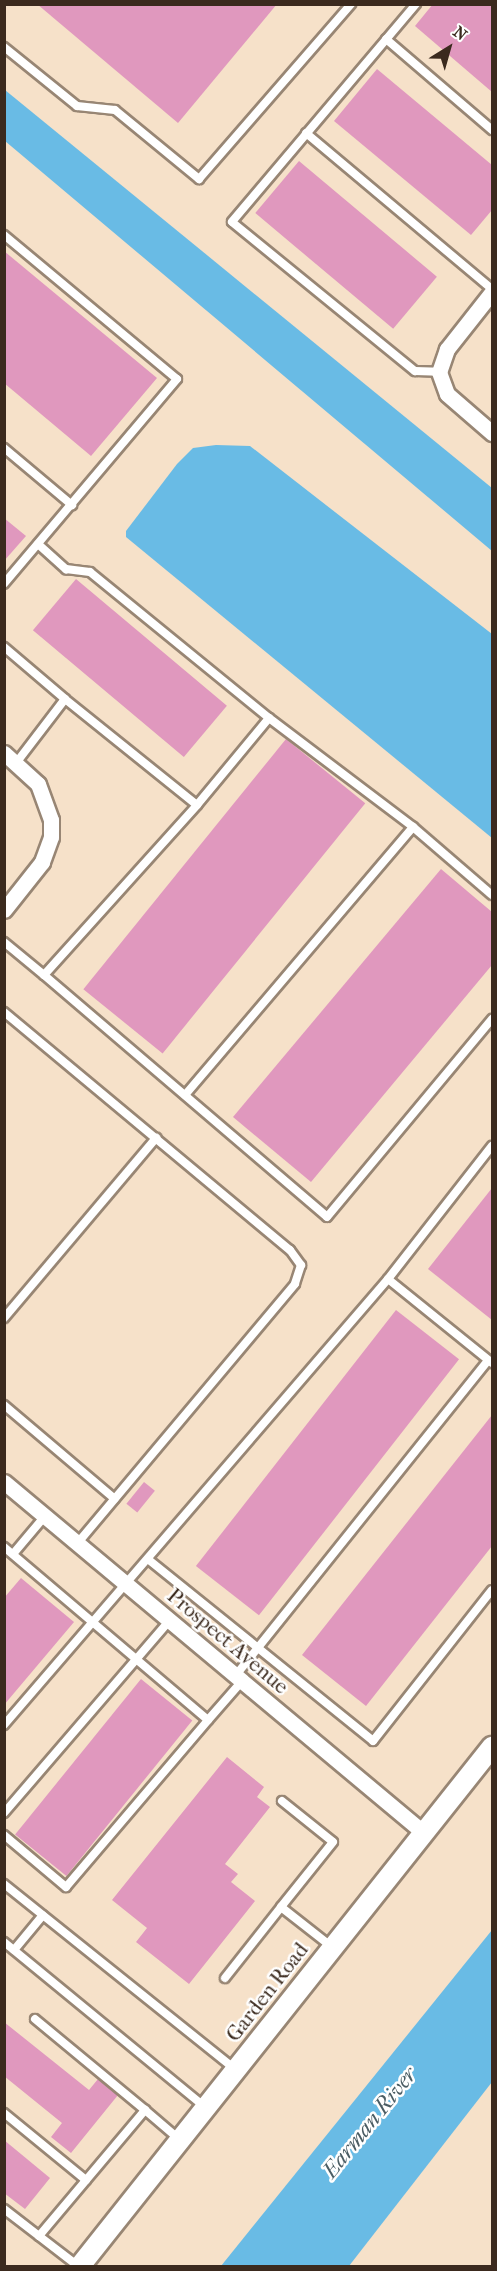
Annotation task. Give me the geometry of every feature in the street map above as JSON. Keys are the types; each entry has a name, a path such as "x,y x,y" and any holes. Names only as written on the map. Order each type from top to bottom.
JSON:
{"street":[{"path":"492,290 447,349 440,378 447,394 492,433"},
{"path":"4,910 42,862 51,837 51,820 38,784 10,758"},
{"name":"Prospect Avenue","path":"4,1482 424,1833"},
{"name":"Garden Road","path":"79,2266 492,1747"}],"lane":[{"path":"4,47 77,106 115,110 199,179 351,4"},
{"path":"416,4 232,222 415,371 440,378"},
{"path":"386,39 492,130"},
{"path":"306,133 492,290"},
{"path":"4,235 177,379 4,584"},
{"path":"4,448 72,505"},
{"path":"38,544 66,569 90,572 269,718 413,827 492,895"},
{"path":"4,647 197,805"},
{"path":"10,758 65,699"},
{"path":"44,975 197,805 269,718"},
{"path":"185,1095 413,827"},
{"path":"4,942 327,1217 492,1019"},
{"path":"6,1017 291,1250 302,1270 295,1284 78,1543"},
{"path":"4,1318 156,1138"},
{"path":"4,1725 92,1621 128,1585 388,1279 492,1146"},
{"path":"4,1835 66,1887 208,1720 239,1678 256,1650 490,1361 388,1279"},
{"path":"4,1405 115,1499"},
{"path":"13,1554 45,1516"},
{"path":"4,1547 208,1720"},
{"path":"149,1560 256,1650 373,1741 492,1590"},
{"path":"4,1813 170,1620"},
{"path":"225,1978 333,1842 282,1802"},
{"path":"4,1884 236,2070"},
{"path":"281,1907 333,1948"},
{"path":"14,1950 43,1915"},
{"path":"4,1942 206,2108"},
{"path":"35,2019 180,2140"},
{"path":"39,2236 145,2110"},
{"path":"4,2113 86,2180"},
{"path":"4,2209 79,2266"}],"water":[{"path":"5,90 492,488 492,551 5,141"},
{"path":"216,445 250,446 492,634 492,838 126,537 126,531 177,464 193,448"},
{"name":"Earman River","path":"492,1930 492,2082 349,2266 221,2266"}],"building":[{"path":"37,4 277,4 178,123"},
{"path":"433,4 492,4 492,92 415,26"},
{"path":"377,69 492,165 492,210 471,235 334,121"},
{"path":"299,161 437,277 393,329 255,213"},
{"path":"4,251 157,378 91,456 4,383"},
{"path":"4,518 26,536 4,561"},
{"path":"76,579 227,706 184,757 33,630"},
{"path":"286,739 365,803 163,1053 83,989"},
{"path":"441,869 492,912 492,965 311,1182 233,1117"},
{"path":"492,1188 492,1320 428,1269"},
{"path":"396,1310 459,1359 259,1615 196,1566"},
{"path":"492,1415 492,1546 366,1706 302,1655"},
{"path":"144,1482 155,1491 137,1513 126,1504"},
{"path":"21,1578 74,1622 4,1705 4,1598"},
{"path":"141,1679 192,1721 66,1876 15,1834"},
{"path":"227,1757 264,1787 257,1797 270,1807 225,1864 238,1874 231,1882 255,1901 189,1984 136,1942 147,1928 112,1900"},
{"path":"4,2022 89,2090 98,2079 118,2095 71,2153 51,2137 62,2123 4,2076"},
{"path":"4,2140 50,2178 25,2209 4,2193"}]}
